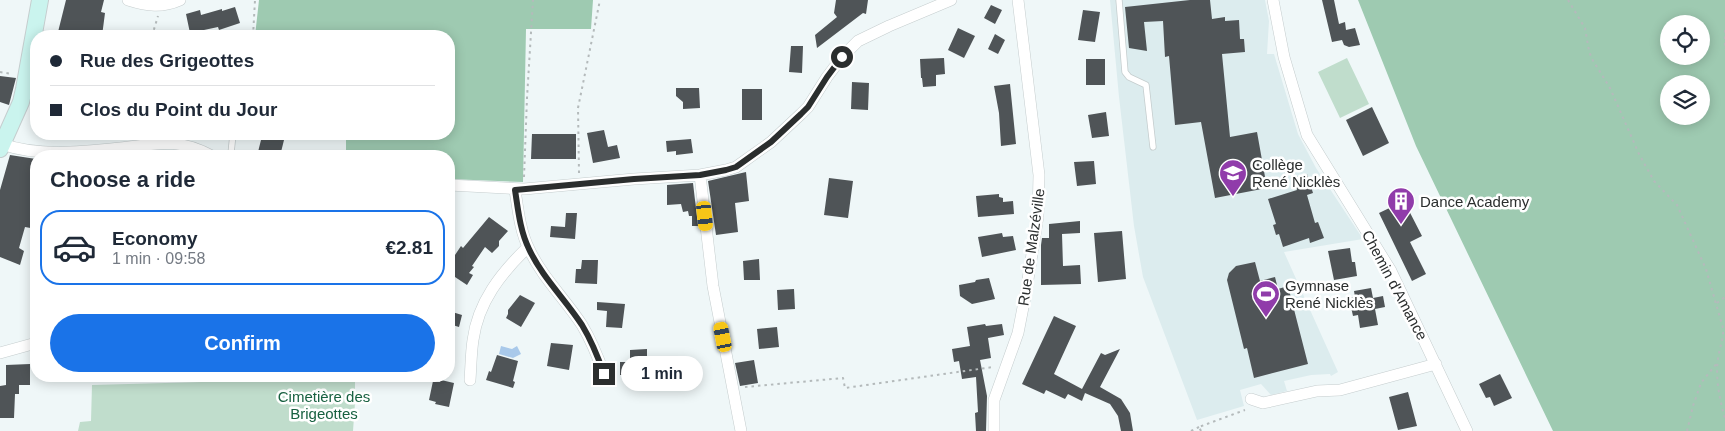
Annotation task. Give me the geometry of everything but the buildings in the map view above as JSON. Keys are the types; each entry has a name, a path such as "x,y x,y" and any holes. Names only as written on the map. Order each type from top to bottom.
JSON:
{"street":[{"path":"35,30 40,0"},
{"path":"128,0 160,6 180,0"},
{"path":"455,185 520,189 700,175 736,167 776,137 808,107 827,77 850,48 865,36 951,0"},
{"name":"Rue de Malzéville","path":"994,431 994,400 1018,333 1040,198 1039,175 1018,0"},
{"name":"Chemin d'Amance","path":"1273,0 1284,57 1307,134 1391,271 1467,431"},
{"path":"30,56 21,102 1,146 30,150"},
{"path":"103,150 162,142 181,144 200,150"},
{"path":"700,175 713,286 741,431"},
{"path":"520,189 520,222 534,261 591,340 604,374"},
{"path":"470,380 473,338 485,300 508,267 528,247"},
{"path":"0,352 30,344"},
{"path":"1251,399 1264,403 1317,391 1340,390 1436,364"}],"lane":[{"path":"1119,0 1125,72 1129,77 1146,85 1152,148"}],"path":[{"path":"254,30 256,0"},
{"path":"520,189 533,0"},
{"path":"579,184 578,108 600,0"},
{"path":"1568,0 1585,28 1592,59 1610,88 1639,154 1654,180 1677,205 1706,269 1724,334 1717,363 1718,385 1725,419"},
{"path":"154,30 160,6"},
{"path":"1725,30 1725,50"},
{"path":"1716,304 1725,297"},
{"path":"1688,431 1693,406 1701,383 1717,363"},
{"path":"733,388 843,378 845,388 981,368 1006,367"},
{"path":"1191,431 1245,411 1251,399"},
{"path":"1199,427 1201,431"}],"shaded area":[{"name":"Collège René Nicklès","path":"1110,0 1265,0 1269,21 1267,54 1274,54 1298,134 1316,168 1363,239 1284,252 1338,372 1331,376 1330,374 1311,375 1284,381 1287,391 1271,395 1261,384 1240,390 1244,406 1197,420 1143,277 1134,226"}],"green space":[{"path":"259,0 593,0 591,29 526,29 523,182 455,179 455,150 346,150 346,140 455,140 455,30 256,30"},
{"path":"1358,0 1725,0 1725,431 1553,431 1416,146"},
{"path":"1347,58 1369,104 1340,118 1318,72"},
{"name":"Cimetière des Brigeottes","path":"202,382 355,382 353,431 78,431 80,422 91,421 92,385"}],"water":[{"path":"501,346 512,349 517,346 521,354 513,358 499,354"}],"place":[{"name":"Collège René Nicklès","path":"1233,197"},
{"name":"Dance Academy","path":"1401,225"},
{"name":"Gymnase René Nicklès","path":"1266,318"}],"route":[{"path":"604,374 591,340 534,261 520,222 515,190 700,175 736,167 771,142 808,107 842,57"}]}
